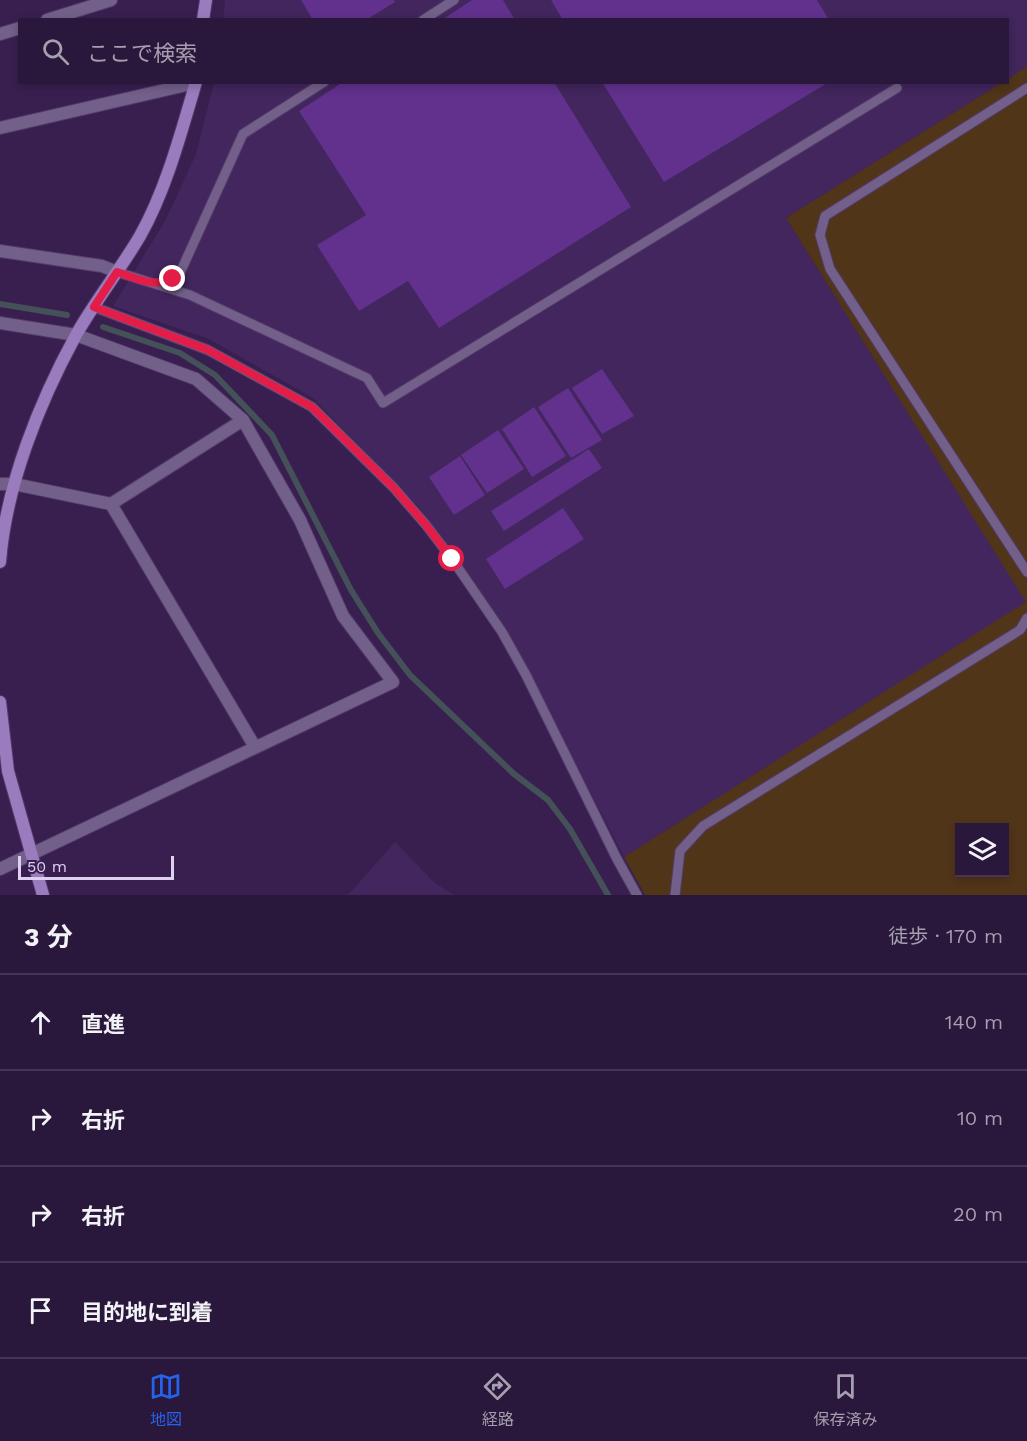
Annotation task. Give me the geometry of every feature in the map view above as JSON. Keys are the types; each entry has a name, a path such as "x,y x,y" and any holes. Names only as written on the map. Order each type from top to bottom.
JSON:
{"street":[{"path":"53,18 111,0"},
{"path":"203,18 206,0"},
{"path":"0,34 18,29"},
{"path":"0,128 191,84"},
{"path":"0,562 19,463 45,399 76,335 141,235 173,160 195,84"},
{"path":"0,252 102,266 117,272"},
{"path":"0,323 76,335 196,379 243,420 300,520 343,616 393,682 0,869"},
{"path":"0,484 14,484 111,504 243,420"},
{"path":"111,504 255,747"},
{"path":"0,702 8,771 43,895"}],"lane":[{"path":"426,18 454,0"},
{"path":"153,284 165,283 180,273 243,134 321,84"},
{"path":"117,272 190,295 367,378 383,404 897,88"},
{"path":"1027,88 825,216 820,235 830,269 1027,572"},
{"path":"94,307 208,350 312,407 394,488 452,559 502,632 637,895"},
{"path":"675,895 680,851 703,826 1020,630 1027,618"}],"shaded area":[{"path":"225,0 1027,0 1027,66 1009,78 1009,18 223,18"},
{"path":"1027,66 1027,895 645,895 624,857 1026,602 786,218 999,84 1009,84 1009,78"},
{"path":"214,84 999,84 786,218 1027,602 624,857 509,634 419,507 313,398 209,339 113,306 165,221 196,154"},
{"path":"395,842 435,883 454,895 348,895"}],"building":[{"path":"301,0 394,0 395,2 369,18 312,18"},
{"path":"472,0 503,0 514,18 445,18"},
{"path":"551,0 817,0 828,18 562,18"},
{"path":"340,84 555,84 631,207 439,328 408,281 359,311 317,245 366,215 299,111"},
{"path":"603,84 826,84 664,182"},
{"path":"602,369 634,416 602,434 572,388"},
{"path":"568,388 602,440 571,458 538,407"},
{"path":"534,407 566,456 532,477 502,429"},
{"path":"498,430 524,469 487,493 461,455"},
{"path":"589,449 602,468 504,531 491,511"},
{"path":"460,456 485,495 454,515 429,477"},
{"path":"563,508 584,539 505,589 486,559"}],"waterway":[{"path":"0,304 67,315"},
{"path":"103,327 180,353 215,375 272,435 351,590 378,633 410,675 514,774 548,800 570,829 608,895"}],"route":[{"path":"173,279 165,283 153,284 117,272 94,307 208,350 312,407 394,488 452,559"}]}
